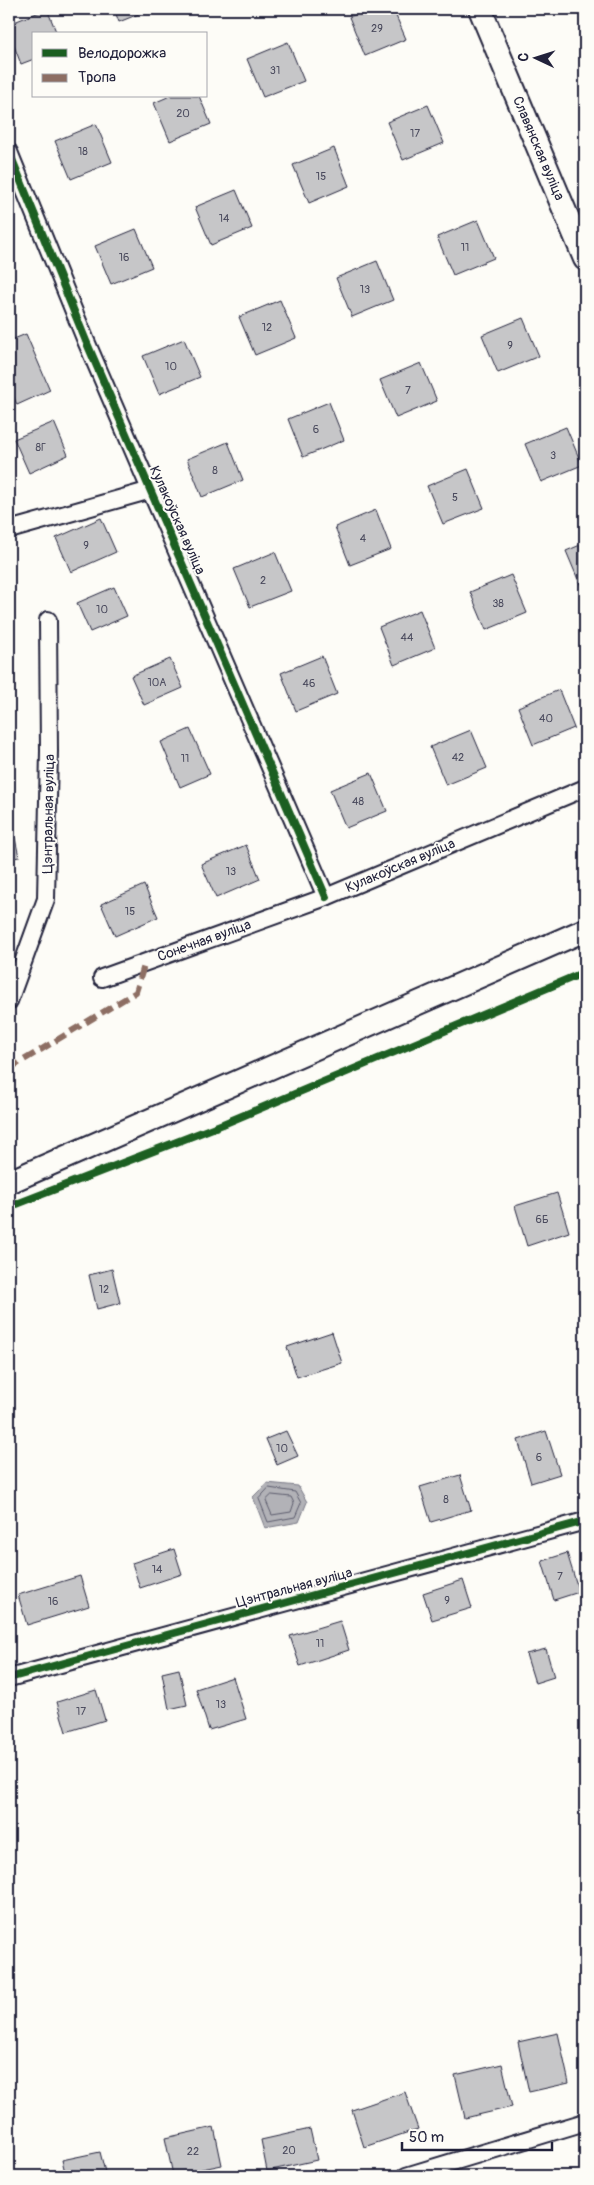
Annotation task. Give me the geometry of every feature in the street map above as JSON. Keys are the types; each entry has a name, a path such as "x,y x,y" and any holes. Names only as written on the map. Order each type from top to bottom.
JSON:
{"main road":[{"name":"Славянская вуліца","path":"480,9 584,255"},
{"path":"9,1182 585,930"}],"street":[{"name":"Кулакоўская вуліца","path":"9,152 151,490 326,897 585,788"},
{"path":"9,530 151,490"},
{"name":"Цэнтральная вуліца","path":"9,1001 46,899 49,752 48,620"},
{"name":"Сонечная вуліца","path":"102,978 326,897"},
{"name":"Цэнтральная вуліца","path":"9,1678 585,1520"},
{"path":"406,2176 585,2122"}],"water":[{"path":"267,1483 298,1486 307,1502 299,1522 265,1528 253,1497"}],"building":[{"path":"47,9 56,32 32,32 32,60 21,64 9,33 9,24"},
{"path":"114,9 151,9 119,22"},
{"path":"370,9 393,9 406,39 365,56 349,17"},
{"path":"288,42 304,81 263,97 247,59"},
{"path":"165,98 200,98 211,124 170,141 154,103"},
{"path":"428,105 444,143 403,160 387,122"},
{"path":"96,124 112,162 71,179 55,141"},
{"path":"334,148 349,186 309,203 293,165"},
{"path":"236,190 252,228 211,245 195,207"},
{"path":"478,220 494,258 453,275 437,237"},
{"path":"136,229 152,267 111,284 95,246"},
{"path":"377,261 393,300 352,317 336,278"},
{"path":"280,300 296,338 255,355 239,317"},
{"path":"523,318 539,356 498,373 482,335"},
{"path":"26,334 50,390 17,405 9,385 9,341"},
{"path":"184,339 200,377 159,394 143,356"},
{"path":"421,363 437,401 396,418 380,380"},
{"path":"329,402 344,440 303,457 288,419"},
{"path":"54,422 68,455 29,473 14,439"},
{"path":"566,427 582,465 541,482 525,444"},
{"path":"228,442 243,480 202,497 187,459"},
{"path":"468,469 484,508 443,524 427,486"},
{"path":"376,510 391,549 350,565 335,527"},
{"path":"101,518 116,552 71,572 56,538"},
{"path":"585,543 585,588 582,589 566,551"},
{"path":"275,552 291,591 250,607 234,569"},
{"path":"511,575 527,613 486,630 470,592"},
{"path":"114,587 127,616 90,632 77,603"},
{"path":"420,610 435,648 394,665 379,627"},
{"path":"322,656 337,694 296,711 281,673"},
{"path":"170,659 183,688 144,705 131,676"},
{"path":"559,690 574,728 533,745 518,707"},
{"path":"190,729 210,774 180,787 161,742"},
{"path":"471,730 487,768 446,785 430,747"},
{"path":"371,773 387,811 346,828 330,790"},
{"path":"15,838 19,857 9,859 9,839"},
{"path":"246,845 260,879 216,898 201,864"},
{"path":"144,885 158,917 115,936 101,904"},
{"path":"557,1193 569,1232 527,1246 515,1206"},
{"path":"112,1269 120,1303 97,1309 89,1275"},
{"path":"332,1332 342,1363 297,1377 287,1347"},
{"path":"286,1431 298,1456 277,1465 266,1439"},
{"path":"546,1431 560,1474 531,1483 518,1440"},
{"path":"460,1475 471,1510 431,1522 420,1487"},
{"path":"174,1549 182,1574 140,1588 132,1563"},
{"path":"567,1553 579,1592 554,1600 542,1561"},
{"path":"80,1576 89,1606 27,1625 18,1595"},
{"path":"463,1580 472,1608 432,1620 423,1593"},
{"path":"340,1621 349,1650 300,1666 290,1636"},
{"path":"546,1649 554,1677 535,1683 526,1654"},
{"path":"179,1669 187,1705 169,1709 162,1673"},
{"path":"233,1677 246,1719 209,1730 196,1689"},
{"path":"96,1690 105,1720 66,1732 57,1702"},
{"path":"558,2033 569,2083 529,2092 518,2042"},
{"path":"502,2064 512,2107 465,2118 455,2075"},
{"path":"405,2092 418,2129 364,2147 352,2110"},
{"path":"214,2127 222,2165 173,2175 165,2138"},
{"path":"310,2129 317,2160 267,2171 261,2140"},
{"path":"100,2152 106,2176 66,2176 62,2160"}],"marked path":[{"path":"9,1069 136,992 145,962"}],"cycle path":[{"path":"9,152 86,341 326,897"},
{"path":"9,1207 223,1124 585,972"},
{"path":"9,1678 585,1521"}]}
